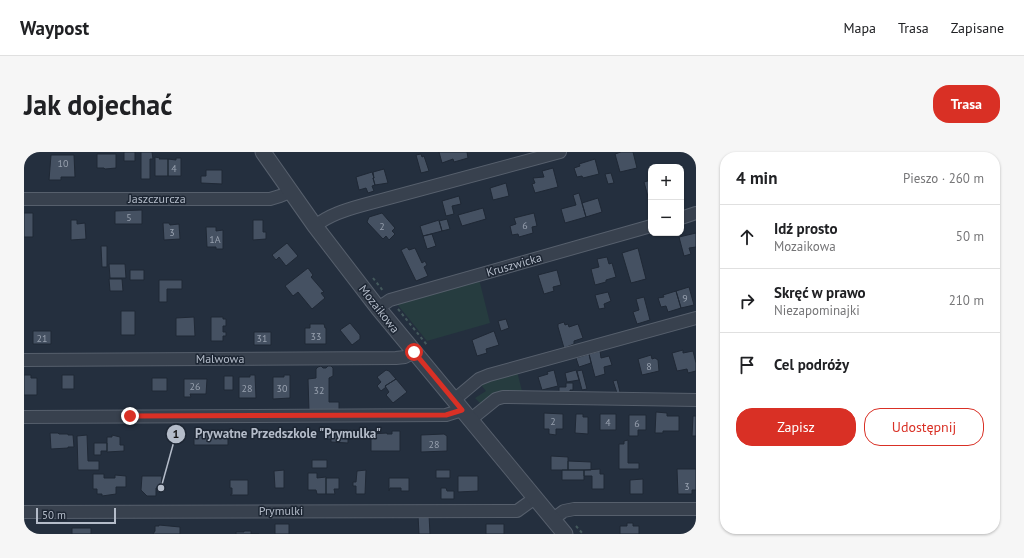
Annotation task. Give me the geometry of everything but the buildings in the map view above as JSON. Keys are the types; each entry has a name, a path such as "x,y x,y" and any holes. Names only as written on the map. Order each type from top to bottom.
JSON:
{"street":[{"name":"Mozaikowa","path":"263,152 314,226 384,304 414,352 535,498 558,515 565,534"},
{"path":"314,226 324,218 363,205 560,152"},
{"name":"Jaszczurcza","path":"24,199 270,199 290,192"},
{"path":"684,217 696,213"},
{"name":"Kruszwicka","path":"384,304 648,227"},
{"path":"462,410 479,379 489,375 696,318"},
{"name":"Malwowa","path":"24,360 396,358 405,357 414,352"},
{"path":"24,417 446,415 503,397 696,400"},
{"name":"Prymulki","path":"24,512 517,511 535,498"},
{"path":"558,515 574,509 696,509"}],"path":[{"path":"371,276 384,304 430,349"},
{"path":"558,515 583,534"}],"green space":[{"path":"479,279 490,323 427,341 397,304"},
{"path":"517,371 523,395 481,404 475,398 486,391 481,385 484,381"}],"place":[{"name":"Prywatne Przedszkole \"Prymulka\"","path":"161,488"}],"route":[{"path":"130,416 446,415 462,410 414,352"}]}
